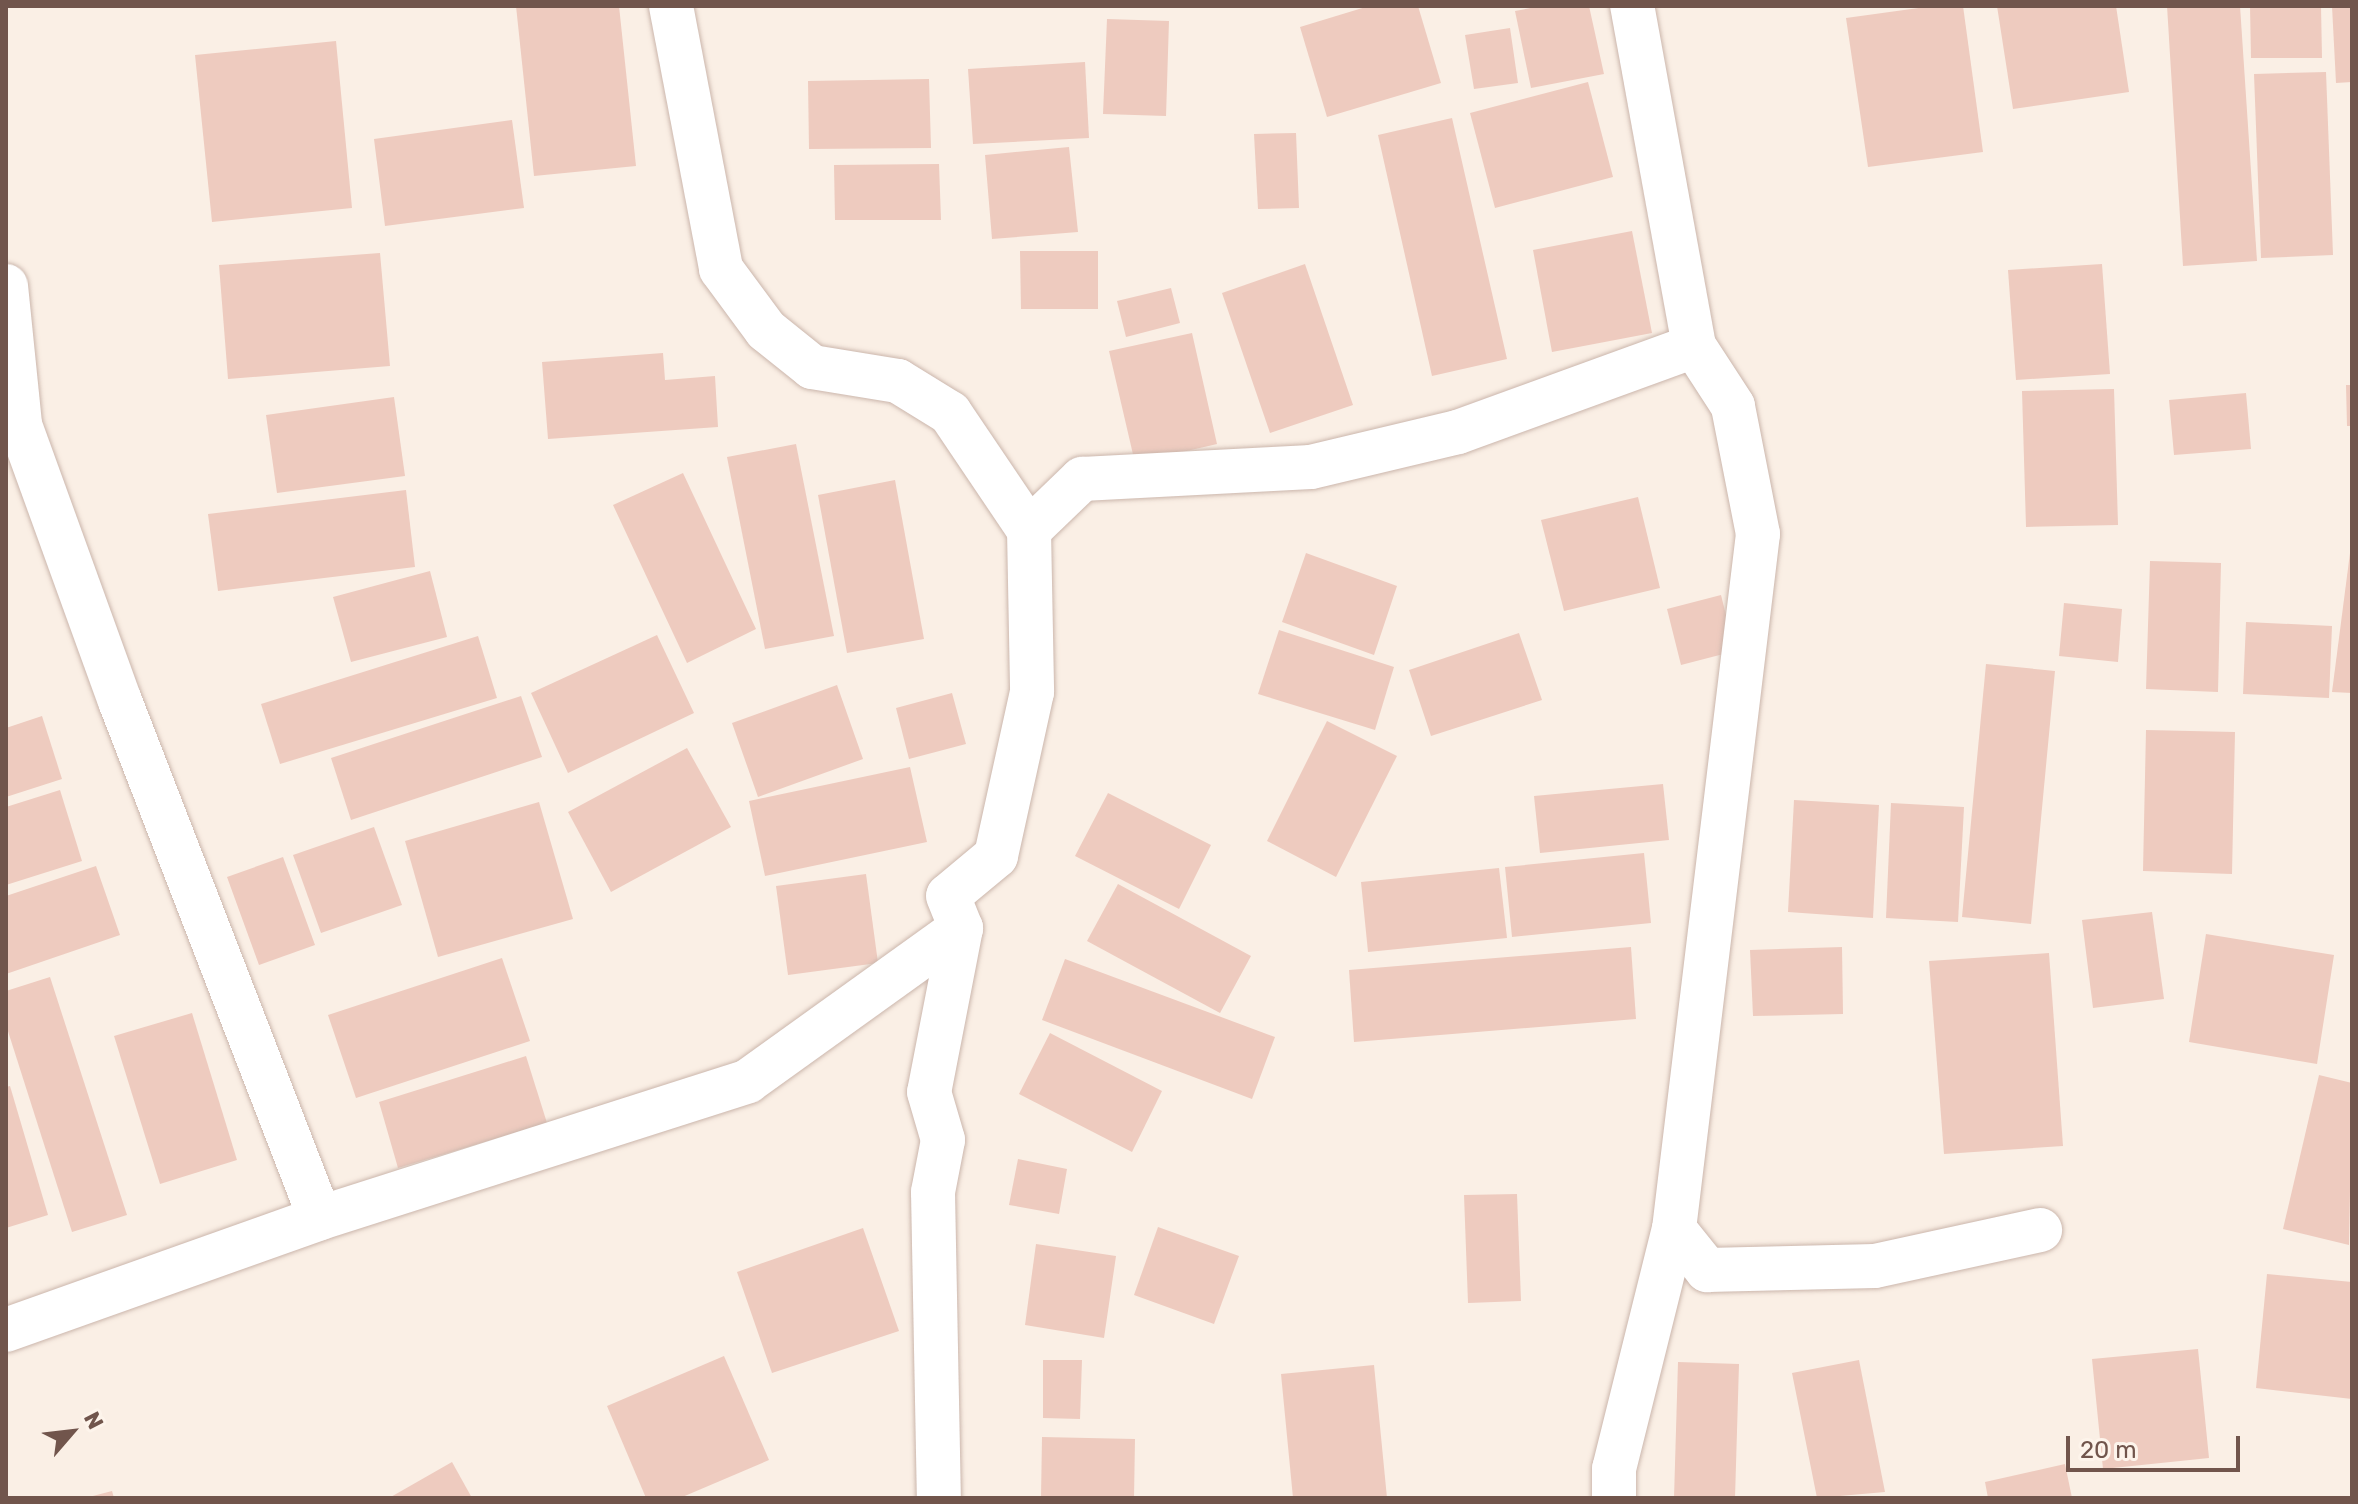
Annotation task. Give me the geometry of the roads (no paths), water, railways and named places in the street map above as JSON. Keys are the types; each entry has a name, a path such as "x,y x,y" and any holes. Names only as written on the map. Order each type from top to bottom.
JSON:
{"street":[{"path":"671,6 721,269 766,330 812,367 898,381 950,413 1029,530 1032,692 996,856 948,896 961,928 929,1092 943,1140 933,1192 939,1498"},
{"path":"1614,1498 1614,1469 1674,1229 1758,534 1733,406 1694,346 1632,6"},
{"path":"6,286 20,425 120,701 320,1218"},
{"path":"1029,530 1082,479 1311,467 1458,432 1694,346"},
{"path":"6,1330 320,1218 748,1081 961,928"},
{"path":"1674,1229 1707,1270 1875,1266 2040,1230"}]}
